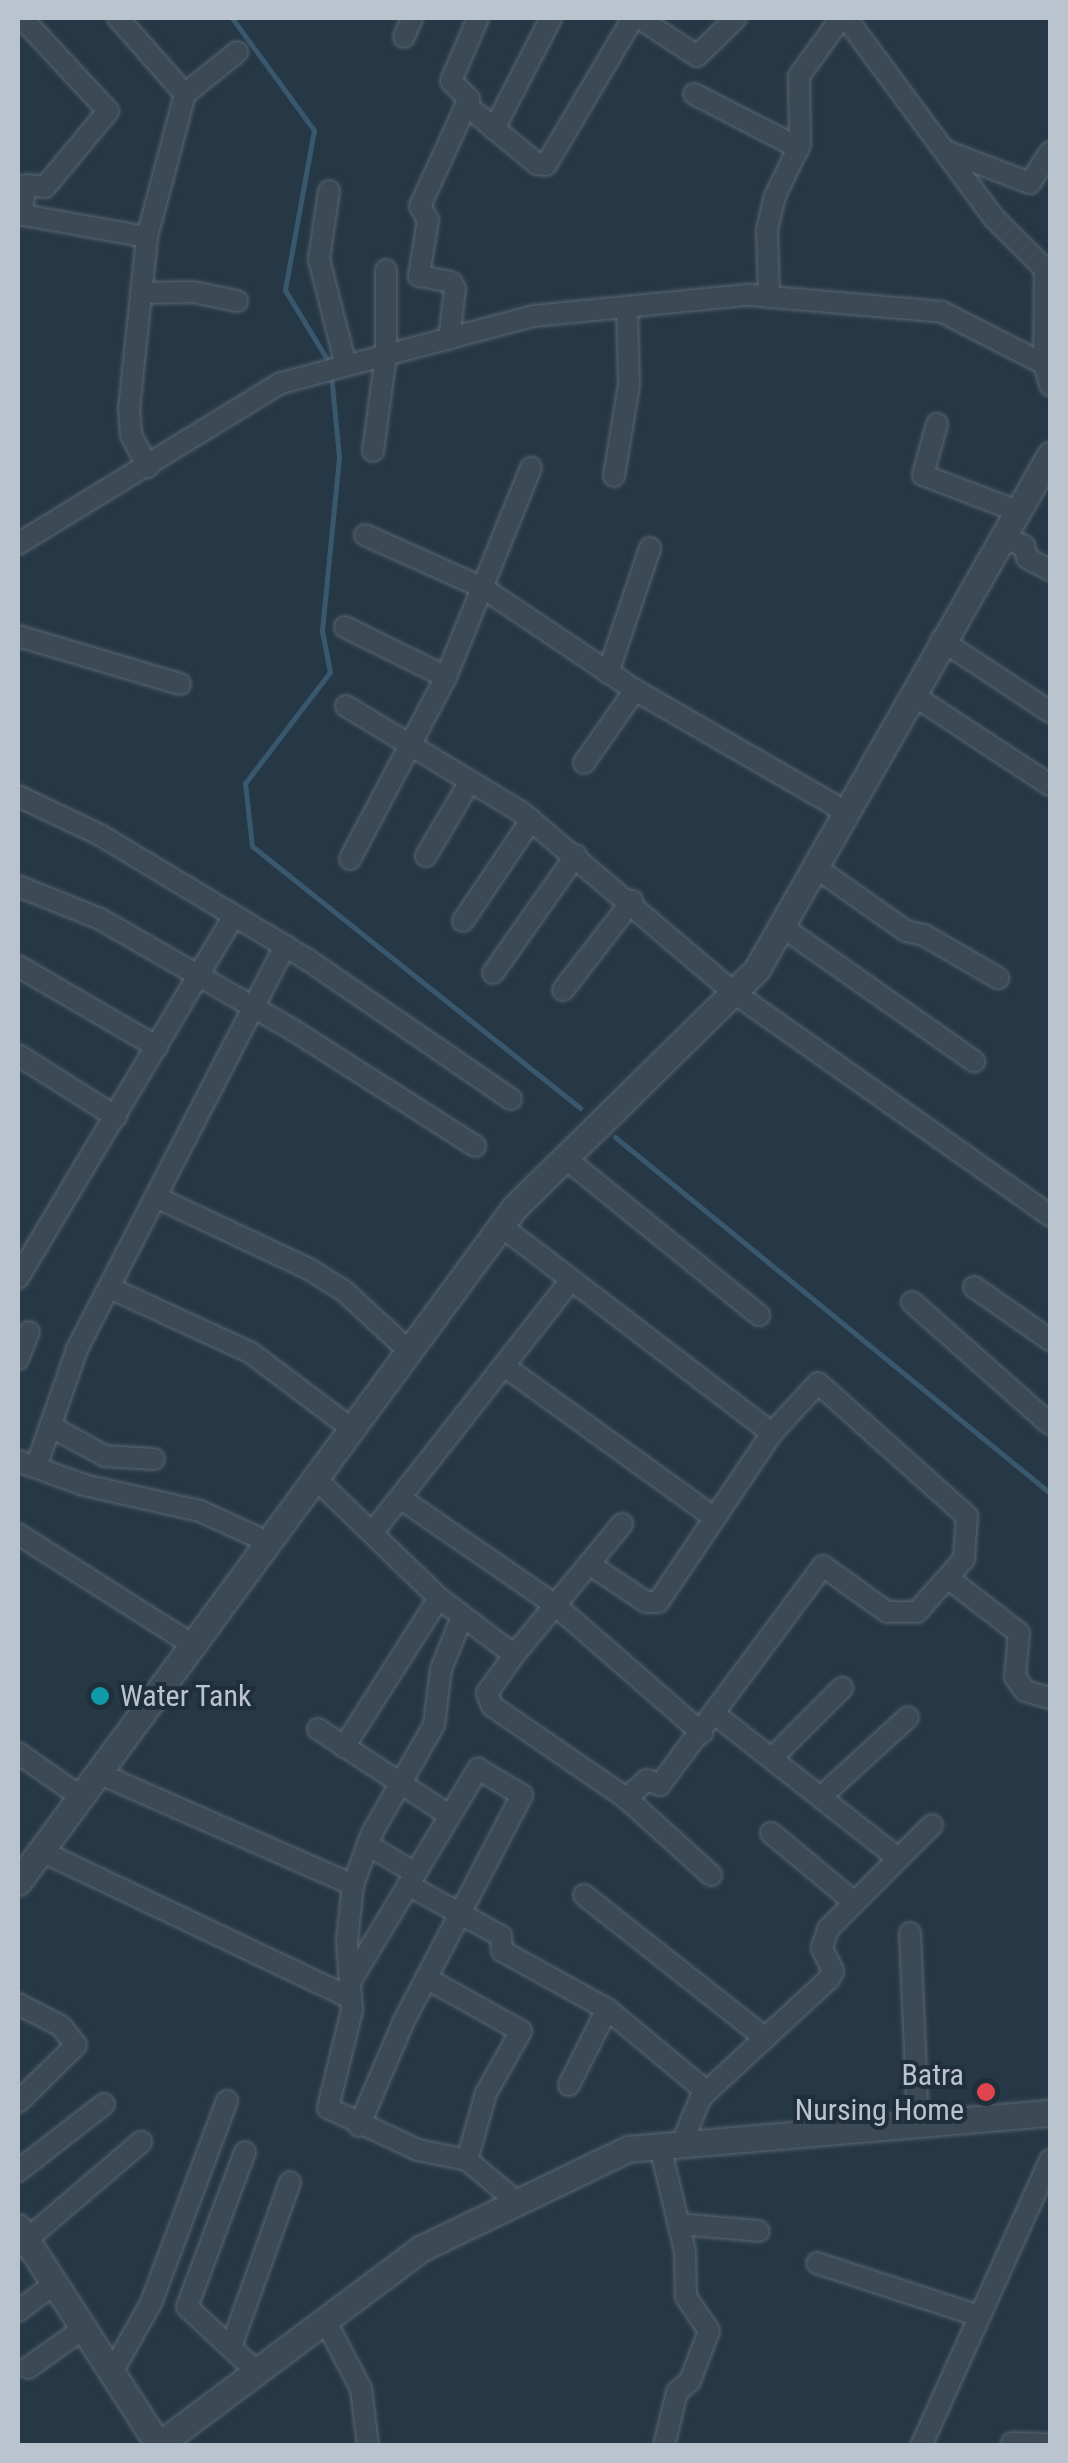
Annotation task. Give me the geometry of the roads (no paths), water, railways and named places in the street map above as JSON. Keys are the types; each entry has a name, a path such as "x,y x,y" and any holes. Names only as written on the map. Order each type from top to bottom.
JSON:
{"street":[{"path":"22,18 108,111 44,188 26,185 19,215 147,237"},
{"path":"118,18 184,94"},
{"path":"449,339 455,290 450,282 420,279 428,220 420,206 466,105 468,94 451,81 478,18"},
{"path":"494,129 551,18"},
{"path":"466,105 536,164 546,164 636,18 697,56 736,18"},
{"path":"769,297 769,211 799,148 798,76 844,18 994,218 1048,270 1044,364 1050,385"},
{"path":"148,467 129,422 147,237 184,94 236,52"},
{"path":"694,94 799,148"},
{"path":"944,150 1030,184 1050,152"},
{"path":"329,191 318,259 341,367"},
{"path":"372,450 386,355 386,270"},
{"path":"141,293 193,292 237,302"},
{"path":"18,544 281,383 533,316 769,297 942,312 1044,364"},
{"path":"614,476 630,384 627,307"},
{"path":"937,424 923,475 1017,510"},
{"path":"18,1882 501,1226 757,968 914,696 940,640 1050,455"},
{"path":"350,859 446,677 532,468"},
{"path":"365,535 483,588 634,690 846,812"},
{"path":"1001,538 1022,545 1026,558 1050,570"},
{"path":"608,673 650,548"},
{"path":"346,627 446,677"},
{"path":"18,636 180,684"},
{"path":"940,640 1050,712"},
{"path":"584,763 634,690"},
{"path":"914,696 1050,784"},
{"path":"346,706 531,820 632,901 733,992 1050,1216"},
{"path":"426,856 470,781"},
{"path":"18,796 100,836 234,915 511,1099"},
{"path":"462,921 531,820"},
{"path":"493,973 576,856"},
{"path":"815,868 906,931 924,935 998,978"},
{"path":"18,886 100,920 249,1005 475,1146"},
{"path":"563,990 632,901"},
{"path":"18,1278 234,915"},
{"path":"781,926 974,1061"},
{"path":"268,1542 212,1515 27,1464 50,1426 77,1350 158,1198 249,1005 284,946"},
{"path":"18,966 157,1047"},
{"path":"18,1055 116,1117"},
{"path":"565,1158 759,1315"},
{"path":"158,1198 308,1268 342,1290 409,1351"},
{"path":"501,1226 772,1433"},
{"path":"372,1533 571,1280"},
{"path":"110,1288 251,1354 352,1428"},
{"path":"974,1288 1050,1340"},
{"path":"912,1302 1050,1424"},
{"path":"18,1359 29,1332"},
{"path":"504,1366 713,1517"},
{"path":"589,1564 646,1602 658,1602 772,1433 813,1386 822,1384 964,1508 968,1548 927,1607 896,1614 825,1565 660,1785 645,1781 626,1798"},
{"path":"50,1426 105,1456 154,1459"},
{"path":"316,1478 438,1598 514,1654"},
{"path":"400,1498 555,1605 702,1733"},
{"path":"622,1524 514,1654 487,1693 488,1702 626,1798 711,1874"},
{"path":"18,1534 192,1645"},
{"path":"949,1579 1018,1634 1015,1677 1025,1690 1050,1698"},
{"path":"344,1746 438,1598"},
{"path":"462,1617 441,1670 434,1725 368,1845 353,1886 350,1990 328,2108 359,2126 418,2150 468,2160 517,2202"},
{"path":"774,1755 842,1688"},
{"path":"716,1715 774,1755 898,1858"},
{"path":"823,1795 908,1717"},
{"path":"318,1729 449,1815"},
{"path":"18,1753 80,1797"},
{"path":"350,1990 411,1879 480,1768 524,1799 426,1978 359,2126"},
{"path":"98,1773 353,1886"},
{"path":"664,2446 677,2392 690,2381 708,2331 686,2297 670,2145 707,2092 829,1979 833,1971 822,1938 932,1825"},
{"path":"772,1834 854,1902"},
{"path":"368,1845 459,1915 502,1937 502,1951 607,2010 707,2092"},
{"path":"41,1851 350,1990"},
{"path":"584,1895 765,2038"},
{"path":"910,1933 918,2124"},
{"path":"426,1978 521,2030 486,2092 468,2160"},
{"path":"18,2004 61,2026 76,2045 18,2102"},
{"path":"569,2085 607,2010"},
{"path":"111,2374 151,2304 227,2101"},
{"path":"18,2171 104,2104"},
{"path":"141,2142 20,2238 158,2445 422,2248 628,2149 1050,2112"},
{"path":"245,2152 187,2307 256,2372"},
{"path":"921,2446 1050,2160"},
{"path":"232,2347 290,2182"},
{"path":"680,2224 759,2230"},
{"path":"817,2264 980,2316"},
{"path":"18,2311 53,2285"},
{"path":"325,2320 361,2389 368,2446"},
{"path":"28,2368 82,2330"},
{"path":"1012,2444 1050,2444"}],"waterway":[{"path":"232,18 314,130 285,290 330,364"},
{"path":"331,374 339,457 322,631 330,672 245,783 252,846 580,1108"},
{"path":"615,1137 1050,1493"}],"place":[{"name":"Water Tank","path":"100,1696"},
{"name":"Batra Nursing Home","path":"986,2092"}]}
